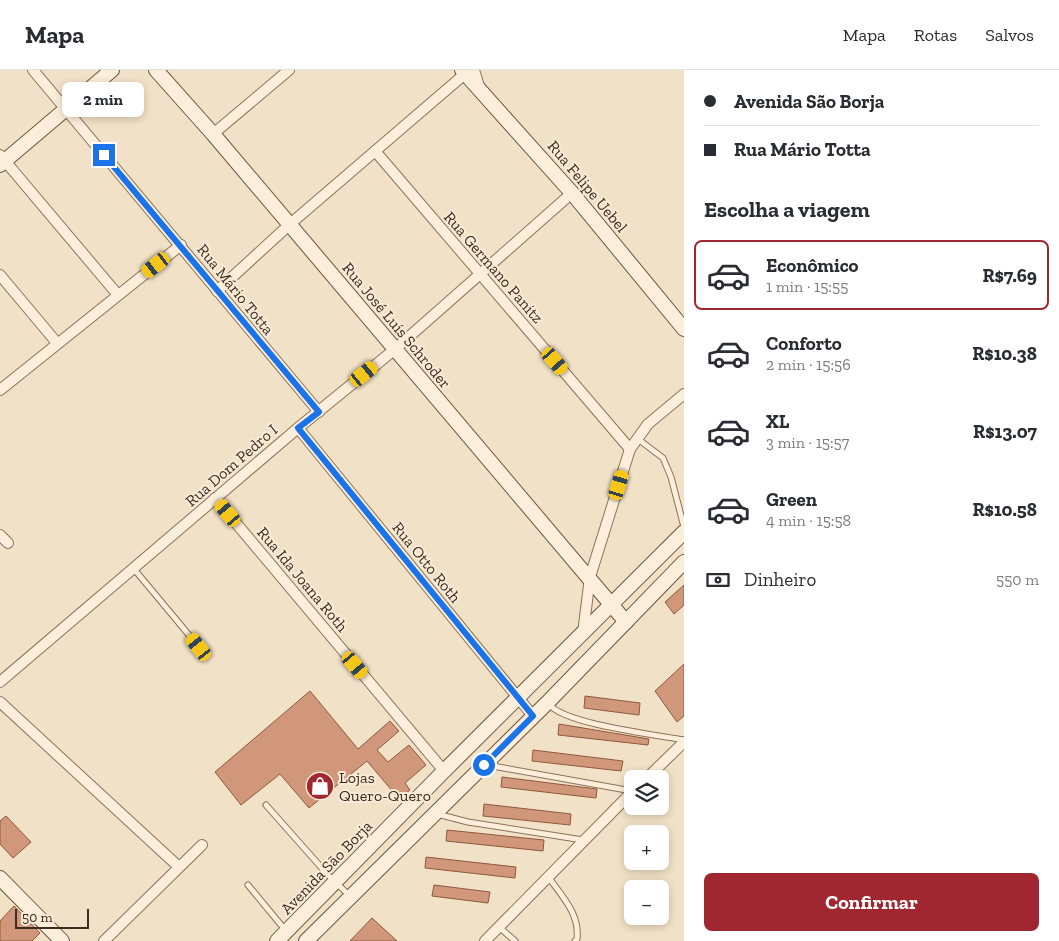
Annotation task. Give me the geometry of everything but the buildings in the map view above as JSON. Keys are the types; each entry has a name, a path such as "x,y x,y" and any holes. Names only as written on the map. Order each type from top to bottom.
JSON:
{"street":[{"name":"Rua Mário Totta","path":"33,70 319,412"},
{"path":"112,70 2,160 118,296"},
{"name":"Rua José Luís Schroder","path":"156,70 213,134 394,350 590,577 610,604"},
{"path":"213,134 289,70"},
{"path":"217,291 289,225 467,71"},
{"name":"Rua Felipe Uebel","path":"467,71 572,193 684,329"},
{"name":"Rua Germano Panitz","path":"375,151 630,449"},
{"name":"Rua Dom Pedro I","path":"0,682 298,428 394,350 479,273 572,193"},
{"path":"0,390 181,245"},
{"path":"0,275 58,343"},
{"path":"583,634 590,577 630,449 648,424 684,394"},
{"name":"Rua Otto Roth","path":"298,428 533,716"},
{"name":"Rua Ida Joana Roth","path":"216,498 444,771"},
{"name":"Avenida São Borja","path":"282,936 444,771 583,634 610,604 684,532"},
{"path":"0,535 8,543"},
{"path":"306,941 437,813 683,566 667,550"},
{"path":"610,604 626,622"},
{"path":"0,702 179,867"},
{"path":"655,770 684,741"},
{"path":"485,941 549,878 583,840 624,799"},
{"path":"104,941 202,844"},
{"path":"0,878 62,941"}],"lane":[{"path":"637,438 663,458 671,476 684,527"},
{"path":"134,568 199,647"},
{"path":"548,702 553,709 562,714 584,721 684,741"},
{"path":"484,765 624,790"},
{"path":"266,805 351,897"},
{"path":"437,813 468,822 583,840"},
{"path":"549,878 576,919 578,928 575,941"},
{"path":"248,885 282,936"},
{"path":"499,927 515,941"}],"place":[{"name":"Lojas Quero-Quero","path":"320,786"}],"route":[{"path":"104,155 319,412 298,428 533,716 484,765"}]}
